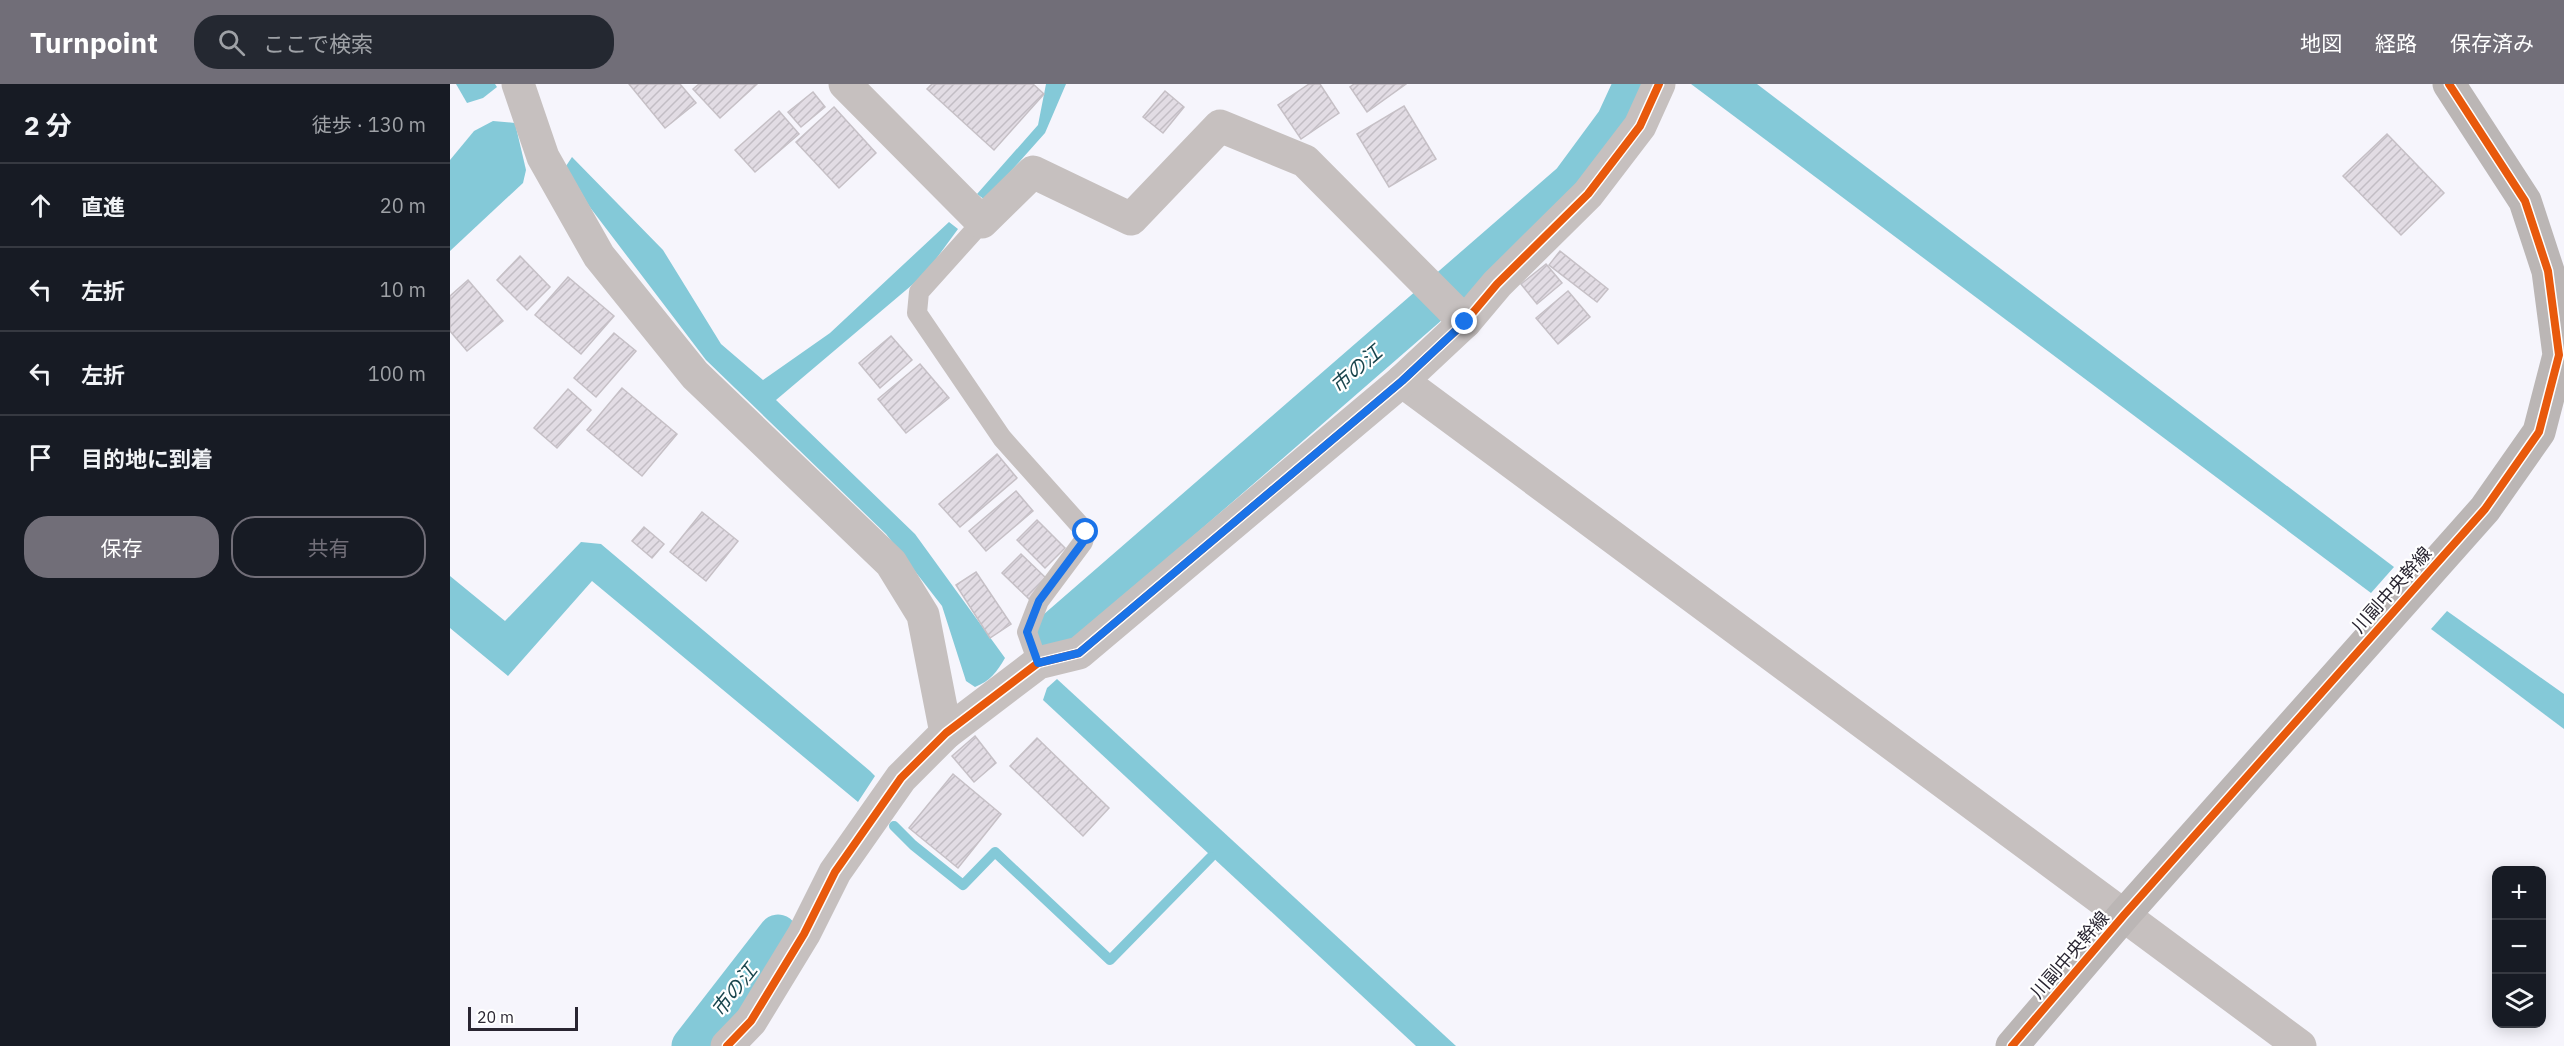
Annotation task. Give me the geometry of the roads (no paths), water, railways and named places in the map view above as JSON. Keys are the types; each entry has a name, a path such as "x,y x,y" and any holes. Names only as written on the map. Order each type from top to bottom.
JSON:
{"street":[{"path":"518,84 543,157 599,256 695,375 891,563 923,615 946,733"},
{"path":"845,84 982,222 1033,172 1131,219 1220,126 1305,161 1465,322"},
{"path":"727,1046 751,1021 804,934 835,872 894,787 946,733 1038,663 1079,653 1402,381 1465,322 1497,284 1588,194 1640,126 1659,84"},
{"name":"川副中央幹線","path":"2012,1046 2124,915 2485,509 2539,432 2559,355 2556,274 2525,201 2449,84"},
{"path":"1402,381 2300,1046"}],"lane":[{"path":"982,222 919,292 917,313 1002,438 1086,532 1083,542 1039,601 1027,632 1038,663"}],"water":[{"path":"456,84 495,84 497,87 483,98 467,103"},
{"path":"1046,84 1066,84 1045,133 985,200 977,194 1038,125"},
{"path":"1691,84 1757,84 2394,567 2371,593"},
{"path":"493,121 515,123 526,170 523,183 450,251 450,160 474,131"},
{"path":"572,157 663,250 721,344 763,380 830,333 949,222 958,229 925,274 776,400 915,534 1005,658 989,679 975,687 966,681 942,606 886,534 706,360 589,206 566,166"},
{"path":"581,542 601,544 870,771 875,776 858,802 592,581 508,676 450,628 450,576 505,621"},
{"path":"2447,611 2564,694 2564,729 2431,629"},
{"path":"1057,679 1456,1046 1416,1046 1043,700 1047,688"}],"waterway":[{"name":"市の江","path":"1052,633 1571,182 1616,121 1633,84"},
{"path":"894,826 913,845 963,885 995,852 1110,960 1211,857"},
{"name":"市の江","path":"691,1046 778,934"}]}
